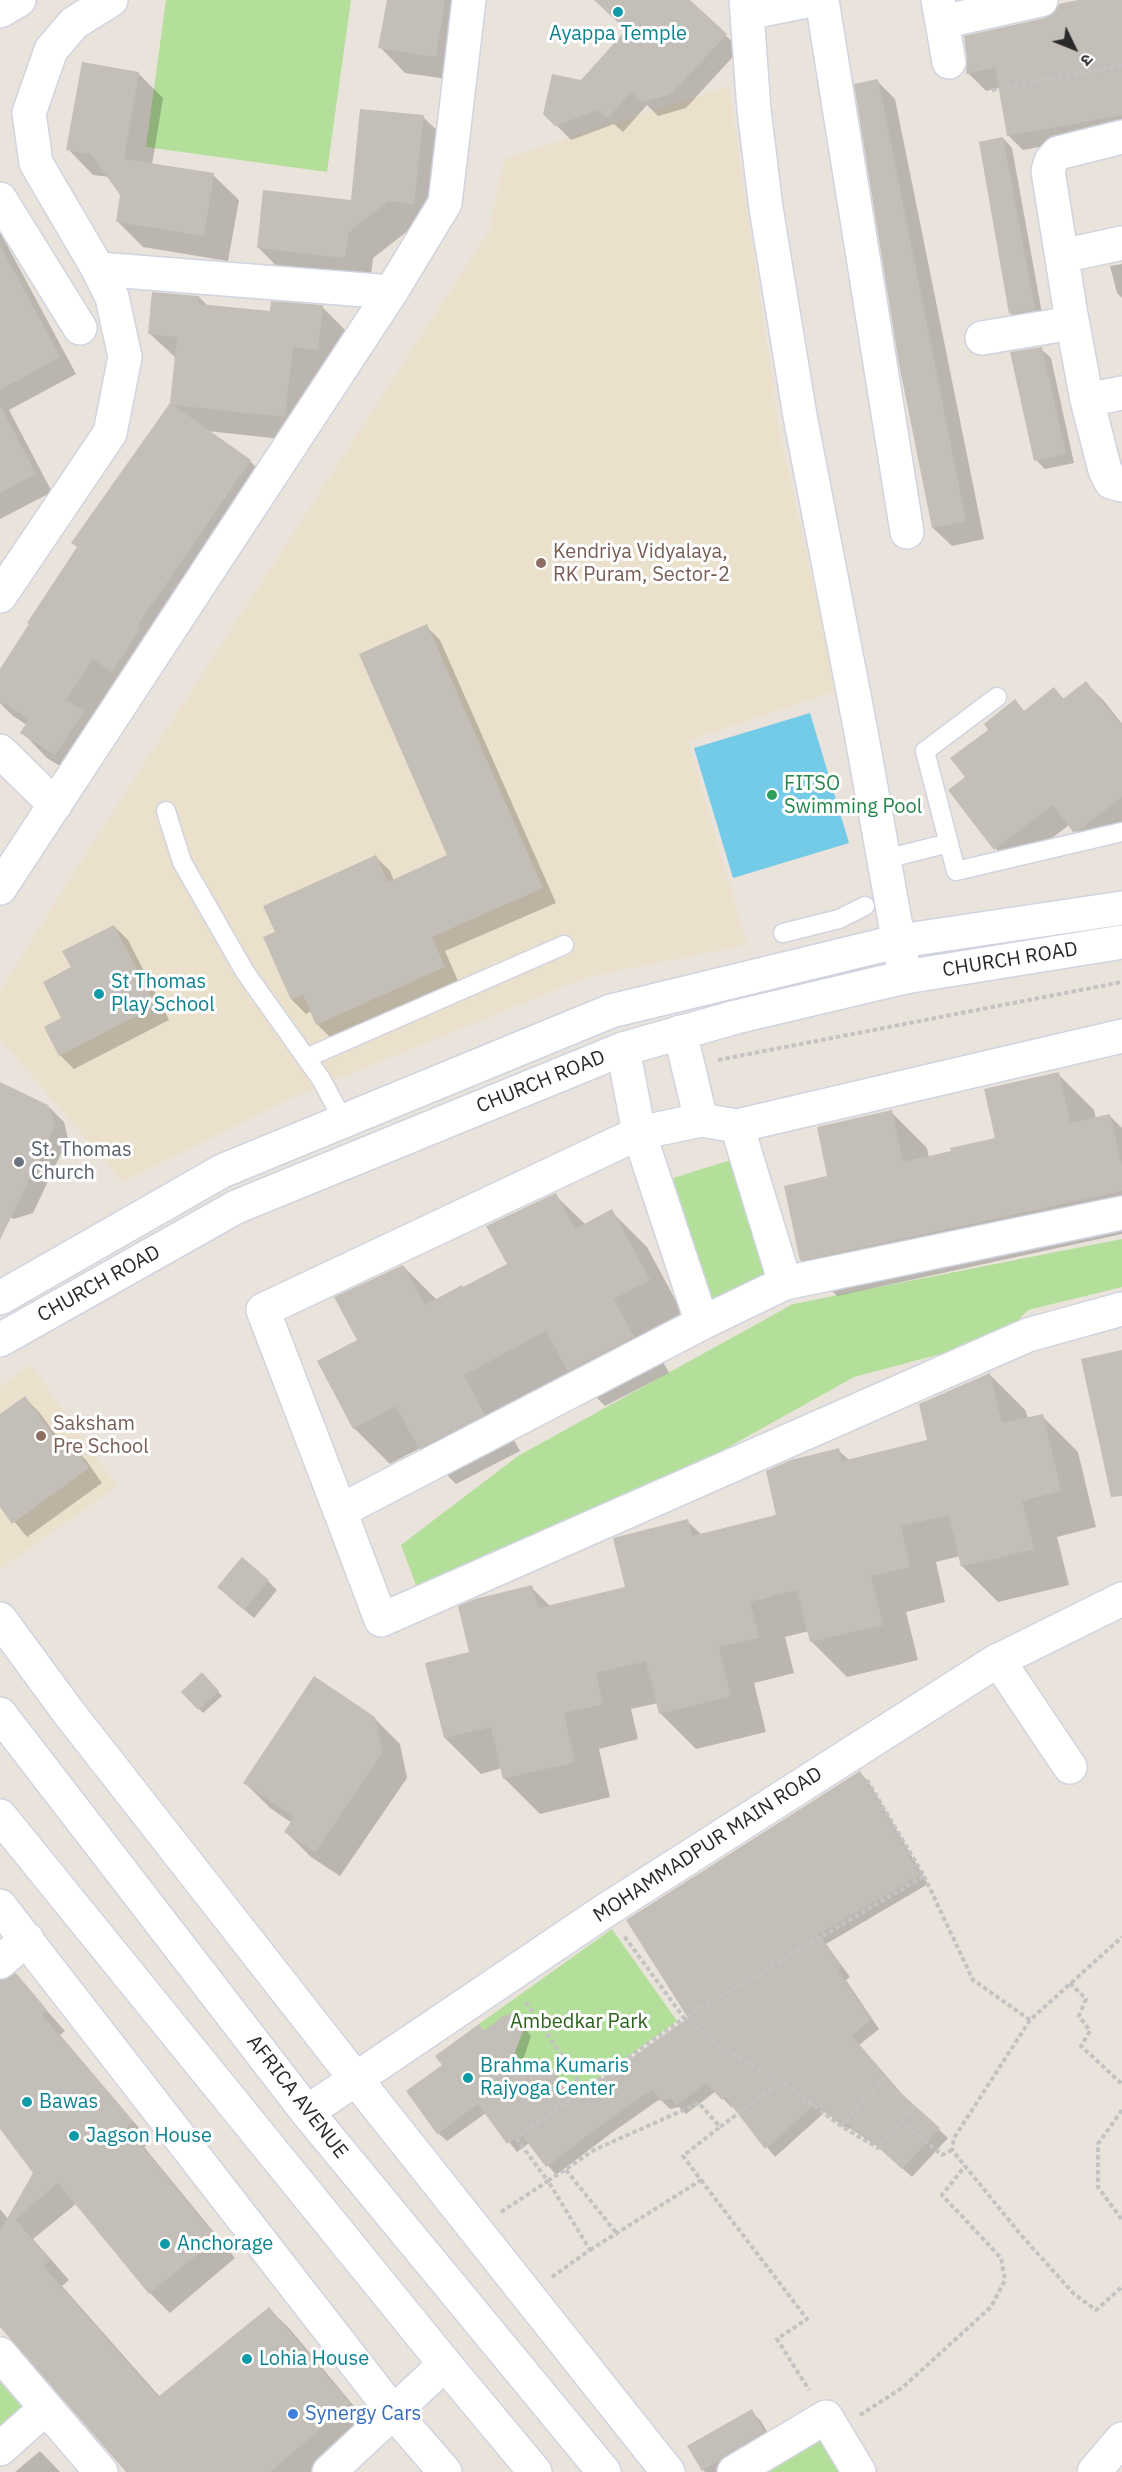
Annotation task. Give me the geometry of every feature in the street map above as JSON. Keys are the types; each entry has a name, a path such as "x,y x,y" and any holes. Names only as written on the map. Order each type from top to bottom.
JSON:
{"street":[{"path":"0,11 19,0"},
{"path":"0,596 110,433 125,357 112,297 99,269 36,163 29,112 51,50 74,23 111,0"},
{"path":"0,888 391,292 445,202 469,0"},
{"path":"812,0 747,6 754,110 770,231 800,416 885,859 905,977"},
{"path":"822,0 907,532"},
{"path":"949,62 940,11 1041,0"},
{"path":"1122,137 1058,153 1051,161 1048,171 1072,323 1087,400 1105,470 1111,482 1122,485"},
{"path":"0,200 80,328"},
{"path":"1062,256 1122,243"},
{"path":"99,269 391,292"},
{"path":"982,338 1072,323"},
{"path":"1087,400 1122,393"},
{"path":"0,751 55,805"},
{"name":"CHURCH ROAD","path":"0,1298 222,1171 611,1011 900,941 1122,908"},
{"name":"CHURCH ROAD","path":"0,1340 236,1207 623,1049 680,1032 905,977 1122,942"},
{"path":"680,1032 701,1120"},
{"path":"1122,1036 737,1126 701,1120 639,1133 263,1310 381,1620 1028,1335 1122,1309"},
{"path":"623,1049 639,1133 702,1323"},
{"path":"737,1126 785,1283"},
{"path":"340,1510 702,1323 785,1283 1122,1213"},
{"name":"MOHAMMADPUR MAIN ROAD","path":"307,2112 606,1911 998,1660 1120,1604"},
{"path":"0,1619 69,1713 668,2472"},
{"path":"998,1660 1070,1767"},
{"name":"AFRICA AVENUE","path":"0,1714 307,2112 604,2472"},
{"path":"0,1816 535,2472"},
{"path":"0,1906 394,2413 445,2472"},
{"path":"0,1962 27,1939"},
{"path":"0,2354 101,2472"},
{"path":"329,2472 445,2364"},
{"path":"0,2448 46,2408"},
{"path":"734,2472 830,2424 859,2472"},
{"path":"1094,2472 1122,2439"}],"lane":[{"path":"996,698 926,751 956,871 1122,832"},
{"path":"166,811 182,862 245,972 321,1079 343,1120"},
{"path":"885,859 949,843"},
{"path":"783,933 839,918 865,906"},
{"path":"839,918 849,952"},
{"path":"306,1058 564,945"}],"path":[{"path":"992,90 1122,65"},
{"path":"688,1066 1122,982"},
{"path":"852,1754 924,1876 973,1980 1030,2019"},
{"path":"591,2250 548,2181 516,2138 684,2018 924,1876"},
{"path":"606,1911 684,2018 722,2048 781,2081 841,2126 878,2148 915,2105"},
{"path":"1122,1937 1030,2019 954,2138 952,2150 1021,2235 1074,2294 1096,2310 1122,2287"},
{"path":"1070,1983 1086,1999 1079,2016 1090,2031 1080,2046 1122,2084"},
{"path":"520,1994 584,2091"},
{"path":"841,2126 886,2076"},
{"path":"781,2081 683,2156 807,2319 777,2339 830,2424 902,2388 991,2307 1005,2280 1001,2259 942,2195 965,2166"},
{"path":"475,2229 594,2150 699,2103 720,2127"},
{"path":"1122,2110 1098,2144 1098,2187 1122,2220"},
{"path":"902,2121 942,2155 952,2150"},
{"path":"566,2170 618,2235"},
{"path":"527,2294 701,2180"}],"shaded area":[{"name":"Kendriya Vidyalaya, RK Puram, Sector-2","path":"729,86 780,434 837,691 688,741 747,945 587,977 294,1097 123,1182 0,1039 0,991 78,866 489,231 505,159"},
{"name":"Saksham Pre School","path":"31,1365 117,1486 0,1569 0,1387"}],"green space":[{"path":"166,0 351,0 327,172 146,147"},
{"path":"731,1160 768,1281 711,1299 673,1178"},
{"path":"1122,1239 1122,1287 1028,1310 1001,1338 854,1377 691,1468 470,1573 416,1585 401,1545 518,1456 793,1304"},
{"name":"Ambedkar Park","path":"612,1929 677,2021 546,2116 479,2024"},
{"path":"0,2382 26,2412 0,2435"},
{"path":"826,2425 854,2472 751,2472"}],"water":[{"name":"FITSO Swimming Pool","path":"810,713 849,843 733,878 694,748"}],"building":[{"path":"387,0 445,0 436,57 378,48"},
{"path":"594,0 690,0 727,34 671,94 642,102 631,92 608,118 598,110 555,126 543,114 552,74 581,80 626,30"},
{"path":"1078,0 1122,0 1122,115 1007,136 995,67 966,74 964,36 1045,18 1054,13 1059,4"},
{"path":"82,62 139,72 124,159 214,173 204,236 116,222 120,195 91,154 66,150"},
{"path":"878,79 966,521 932,528 899,364 854,84"},
{"path":"360,109 424,115 414,204 388,201 348,233 345,258 257,248 263,190 351,200"},
{"path":"1003,137 1035,310 1009,314 979,142"},
{"path":"0,245 60,357 0,390"},
{"path":"152,292 199,296 199,304 270,311 271,301 323,305 318,350 293,347 285,417 173,405 251,460 137,626 141,628 112,672 93,659 66,700 84,711 55,755 20,733 29,719 0,701 0,669 77,547 71,543 170,403 177,337 148,334"},
{"path":"1042,347 1066,454 1034,461 1010,352"},
{"path":"0,405 36,474 0,493"},
{"path":"427,624 543,888 432,937 445,967 316,1025 303,995 291,1000 263,937 275,932 263,906 376,855 388,882 447,855 359,654"},
{"path":"1086,681 1122,727 1122,797 1078,831 1073,832 1053,805 994,850 948,790 965,777 950,758 988,730 984,724 1015,699 1024,711 1054,687 1063,699"},
{"name":"St Thomas Play School","path":"114,925 156,1006 59,1056 44,1027 61,1018 43,982 71,967 62,951"},
{"path":"1059,1072 1070,1123 1110,1114 1122,1168 1122,1191 800,1261 784,1186 827,1176 817,1127 892,1110 903,1162 995,1138 984,1089"},
{"name":"St. Thomas Church","path":"0,1082 48,1105 55,1125 0,1240"},
{"path":"556,1193 575,1229 612,1209 650,1280 614,1299 634,1337 568,1371 546,1331 464,1375 485,1415 419,1449 396,1406 353,1429 317,1361 357,1340 334,1297 403,1265 425,1305 507,1264 486,1226"},
{"path":"1122,1350 1122,1496 1111,1497 1081,1359"},
{"path":"990,1373 1002,1423 1043,1414 1061,1491 1022,1501 1034,1549 961,1567 949,1515 901,1526 910,1567 871,1576 883,1625 810,1642 797,1590 750,1602 759,1638 719,1647 731,1696 659,1714 646,1661 596,1673 603,1704 564,1713 575,1762 503,1779 491,1727 444,1738 425,1663 469,1652 458,1606 475,1599 532,1585 538,1608 625,1587 613,1538 688,1519 692,1536 776,1515 766,1471 791,1460 839,1448 842,1461 927,1440 919,1404"},
{"path":"25,1396 64,1450 72,1444 89,1468 12,1524 0,1507 0,1414"},
{"path":"242,1557 269,1580 244,1610 217,1587"},
{"path":"202,1672 219,1691 198,1710 181,1692"},
{"path":"314,1676 375,1717 383,1752 315,1852 284,1832 294,1817 243,1783"},
{"path":"860,1771 920,1875 819,1934 842,1967 838,1970 871,2019 852,2036 903,2095 940,2128 902,2169 870,2140 840,2120 838,2122 815,2104 765,2149 725,2097 722,2100 706,2083 676,2106 671,2099 660,2101 653,2089 546,2167 521,2134 507,2144 478,2104 437,2134 406,2091 442,2065 435,2056 479,2024 484,2031 503,2016 511,2014 519,2018 523,2031 508,2071 554,2070 575,2098 688,2018 626,1920"},
{"path":"16,1973 47,2010 42,2015 133,2121 126,2127 217,2238 149,2294 58,2183 15,2219 50,2260 43,2266 158,2397 269,2307 350,2403 270,2472 126,2472 0,2327 0,2231 33,2173 0,2129 0,1980"},
{"path":"752,2409 764,2432 702,2471 687,2446"}],"place":[{"name":"Ayappa Temple","path":"618,12"},
{"name":"Kendriya Vidyalaya, RK Puram, Sector-2","path":"541,563"},
{"name":"FITSO Swimming Pool","path":"772,795"},
{"name":"St Thomas Play School","path":"99,994"},
{"name":"St. Thomas Church","path":"19,1162"},
{"name":"Saksham Pre School","path":"41,1436"},
{"name":"Brahma Kumaris Rajyoga Center","path":"468,2078"},
{"name":"Bawas","path":"27,2102"},
{"name":"Jagson House","path":"74,2136"},
{"name":"Anchorage","path":"165,2244"},
{"name":"Lohia House","path":"247,2359"},
{"name":"Synergy Cars","path":"293,2414"}]}
